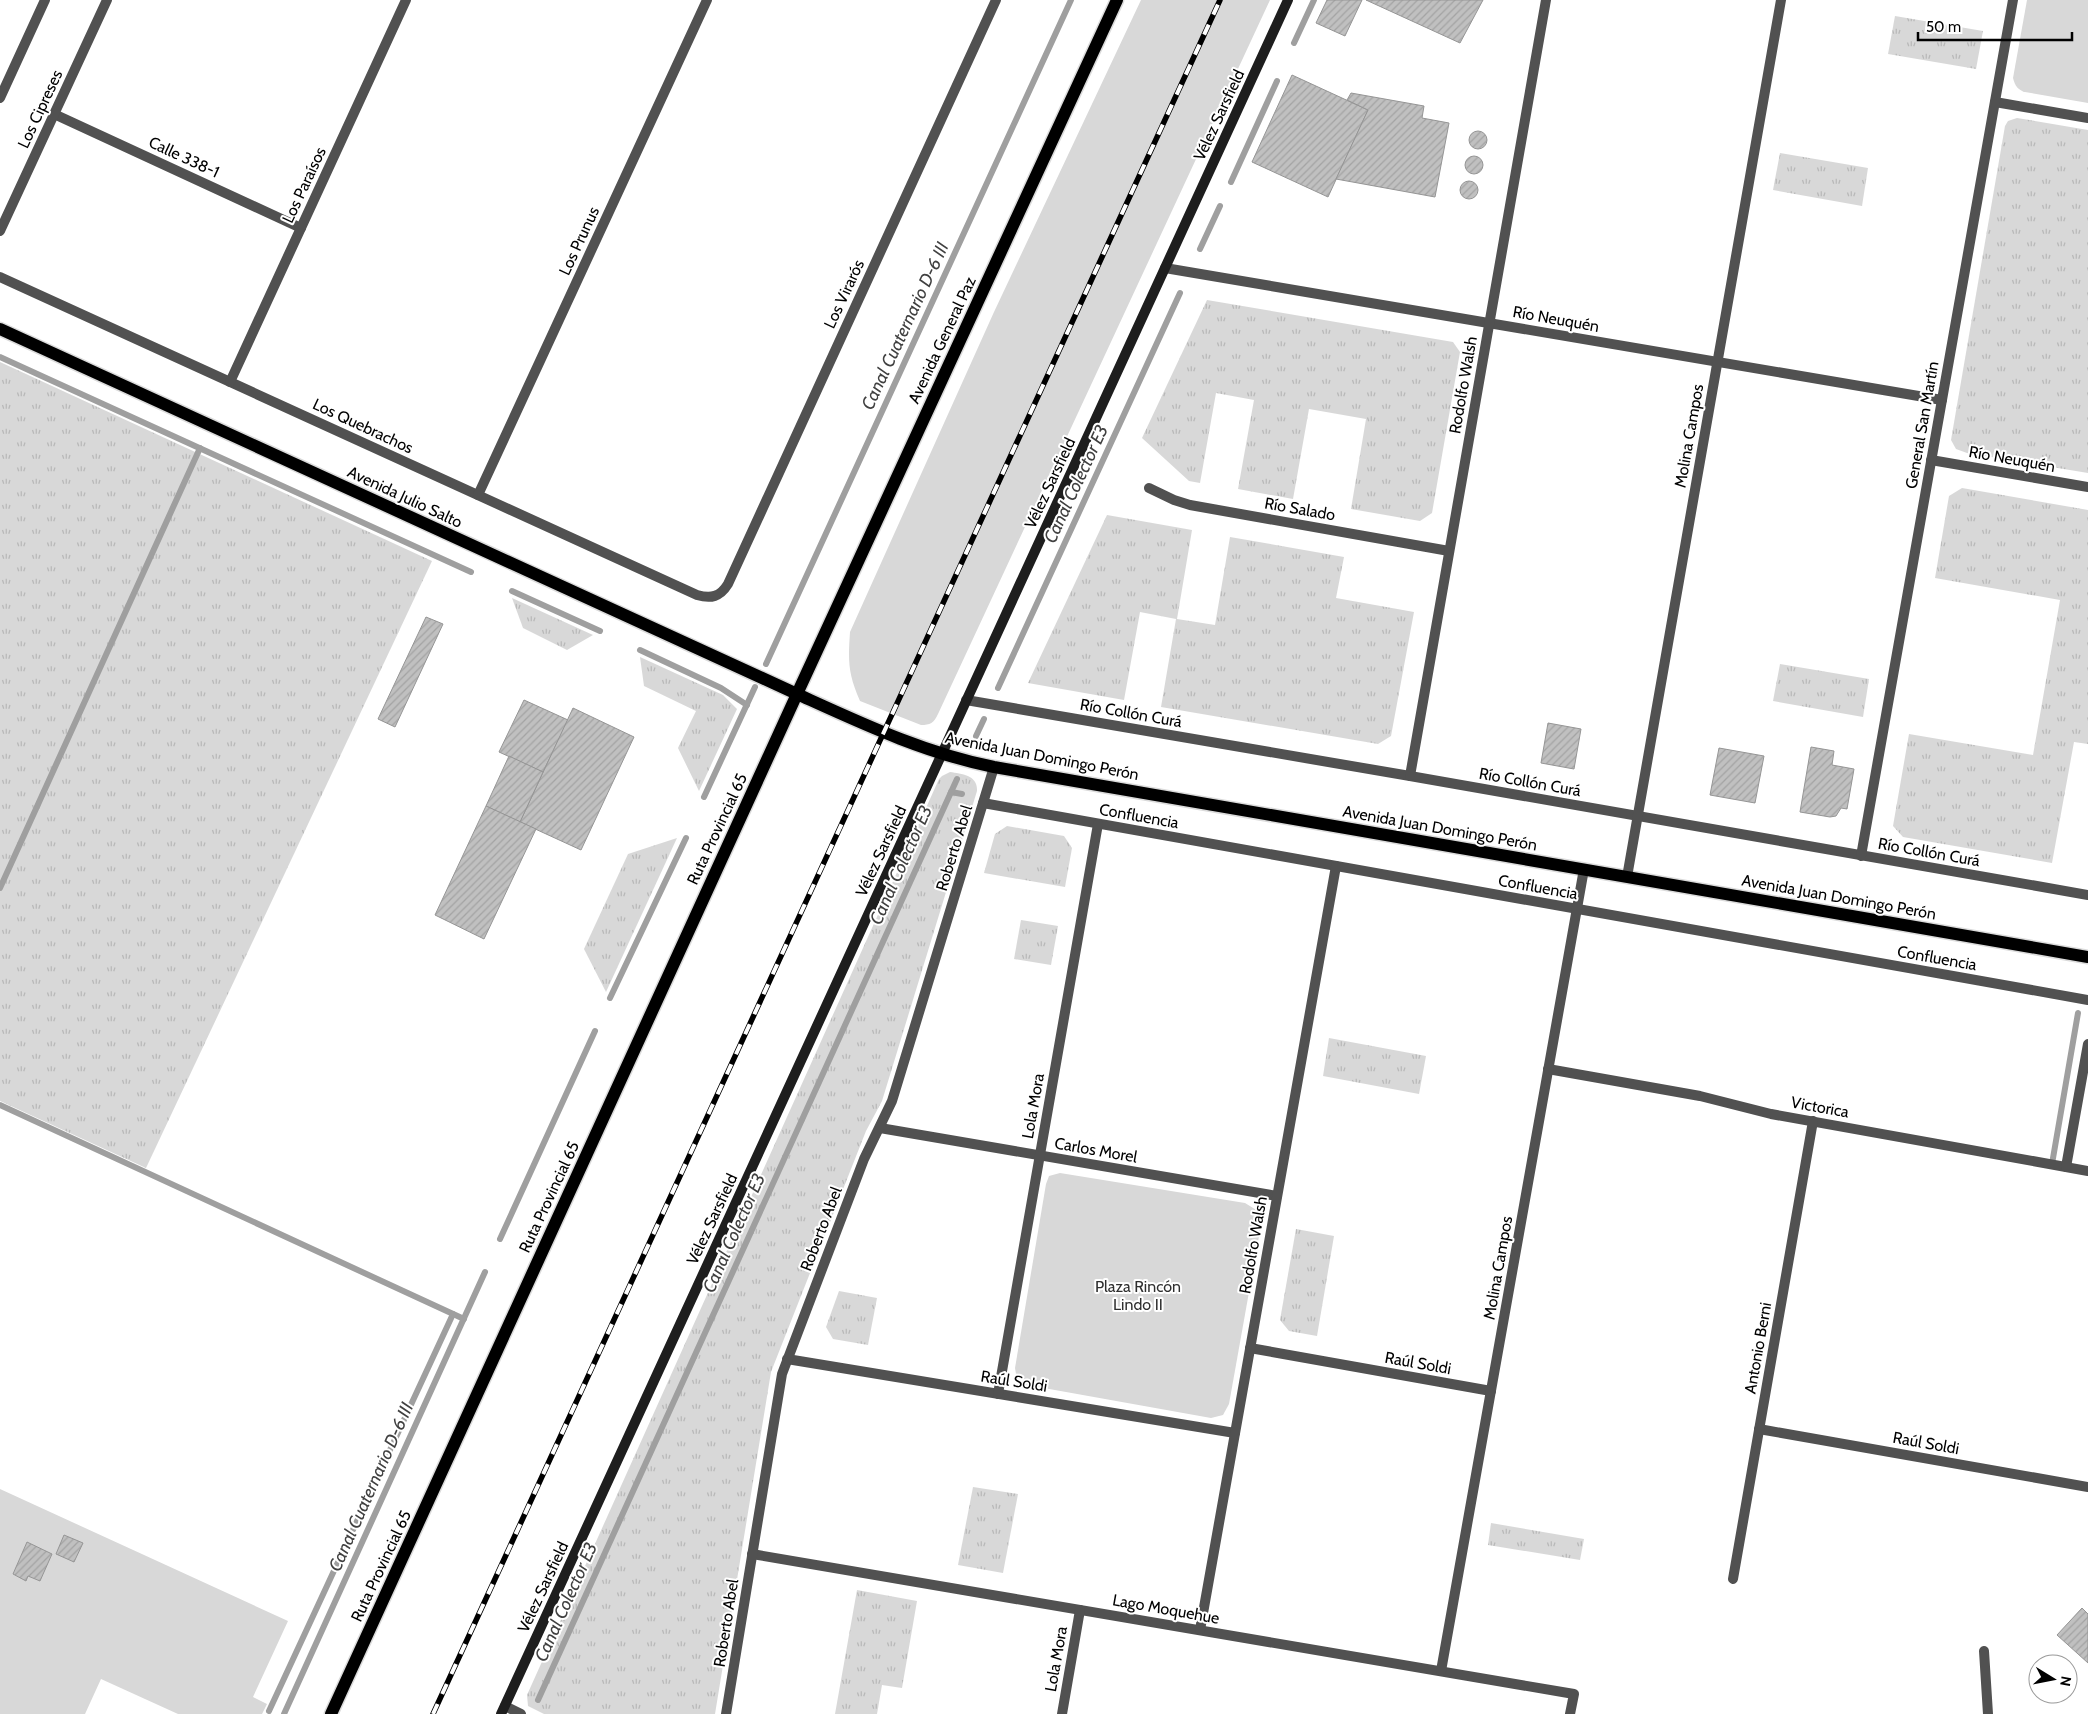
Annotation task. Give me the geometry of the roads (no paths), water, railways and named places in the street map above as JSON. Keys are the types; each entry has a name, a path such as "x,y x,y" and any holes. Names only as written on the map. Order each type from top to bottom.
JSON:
{"main road":[{"name":"Avenida General Paz","path":"796,694 1117,0"},
{"name":"Avenida Julio Salto","path":"0,329 796,694"},
{"name":"Avenida Juan Domingo Perón","path":"796,694 942,755 994,767 2088,957"},
{"name":"Ruta Provincial 65","path":"331,1714 796,694"}],"street":[{"path":"0,98 45,0"},
{"name":"Los Cipreses","path":"0,231 106,0"},
{"name":"Los Paraísos","path":"230,382 406,0"},
{"name":"Los Prunus","path":"478,495 707,0"},
{"name":"Los Virarós","path":"716,596 721,594 728,584 996,0"},
{"name":"Vélez Sarsfield","path":"503,1710 1288,0"},
{"name":"Rodolfo Walsh","path":"1410,776 1546,0"},
{"name":"Molina Campos","path":"1627,877 1781,0"},
{"name":"General San Martín","path":"1861,856 2013,0"},
{"path":"1994,102 2088,118"},
{"name":"Calle 338-1","path":"54,114 301,228"},
{"name":"Río Neuquén","path":"1165,268 1942,400"},
{"name":"Los Quebrachos","path":"0,277 697,595 710,598 716,596"},
{"name":"Río Neuquén","path":"1932,460 2088,487"},
{"name":"Río Salado","path":"1149,488 1174,500 1190,505 1449,551"},
{"name":"Río Collón Curá","path":"966,700 2088,895"},
{"name":"Roberto Abel","path":"726,1714 780,1382 787,1359 864,1159 880,1128 895,1092 994,767"},
{"name":"Confluencia","path":"983,803 2088,1000"},
{"name":"Lola Mora","path":"998,1394 1098,824"},
{"name":"Rodolfo Walsh","path":"1200,1630 1336,866"},
{"name":"Molina Campos","path":"1441,1671 1584,869"},
{"path":"2066,1167 2088,1044"},
{"name":"Victorica","path":"1548,1069 1700,1096 1763,1112 2088,1171"},
{"name":"Antonio Berni","path":"1733,1579 1813,1121"},
{"name":"Carlos Morel","path":"880,1128 1277,1196"},
{"name":"Raúl Soldi","path":"1250,1348 1491,1391"},
{"name":"Raúl Soldi","path":"787,1359 1236,1433"},
{"name":"Raúl Soldi","path":"1759,1429 2088,1487"},
{"name":"Lago Moquehue","path":"752,1554 1574,1694 1570,1714"},
{"name":"Lola Mora","path":"1062,1714 1080,1610"},
{"path":"1984,1651 1988,1714"},
{"path":"503,1710 522,1714"}],"waterway":[{"name":"Canal Cuaternario D-6 III","path":"766,664 1071,0"},
{"name":"Canal Colector E3","path":"1294,43 1314,0"},
{"name":"Canal Colector E3","path":"1231,182 1277,81"},
{"name":"Canal Colector E3","path":"1200,249 1220,206"},
{"name":"Canal Colector E3","path":"998,688 1180,293"},
{"path":"0,357 471,572"},
{"path":"0,888 200,448"},
{"path":"512,591 600,631"},
{"path":"640,650 721,688 747,705"},
{"name":"Canal Cuaternario D-6 III","path":"704,797 755,687"},
{"name":"Canal Colector E3","path":"976,736 984,719"},
{"name":"Canal Colector E3","path":"538,1700 957,779"},
{"path":"951,792 962,794"},
{"name":"Canal Cuaternario D-6 III","path":"610,998 686,838"},
{"path":"2052,1164 2078,1013"},
{"name":"Canal Cuaternario D-6 III","path":"500,1239 595,1031"},
{"path":"0,1105 464,1319"},
{"name":"Canal Cuaternario D-6 III","path":"284,1714 485,1272"},
{"path":"269,1711 453,1314"}],"railway":[{"path":"433,1714 1220,0"}],"park label":[{"name":"Plaza Rincón Lindo II","path":"1138,1295"}]}
